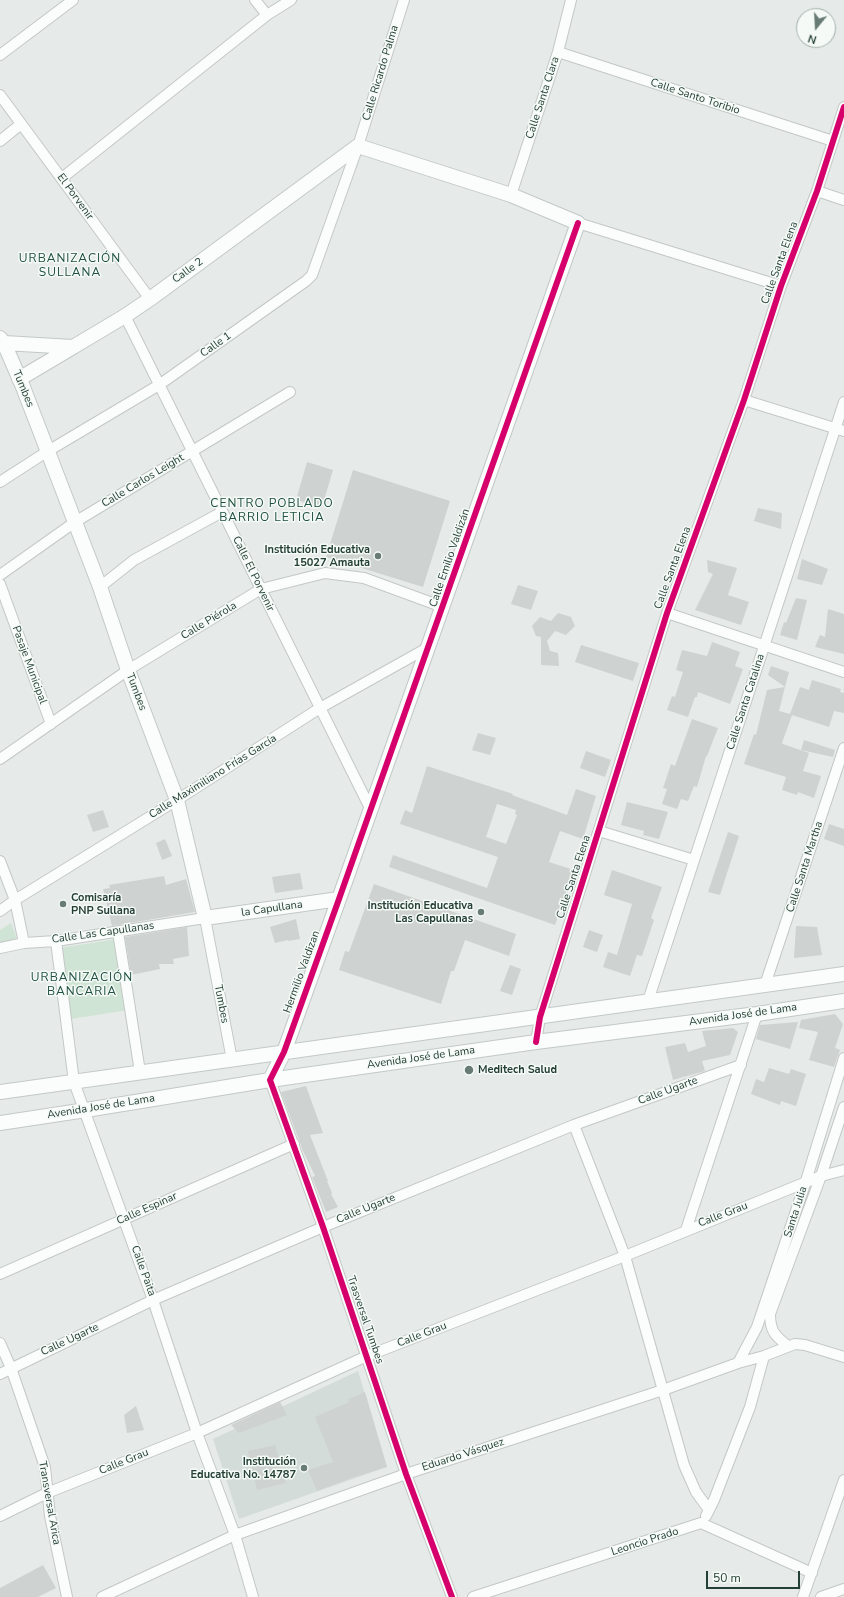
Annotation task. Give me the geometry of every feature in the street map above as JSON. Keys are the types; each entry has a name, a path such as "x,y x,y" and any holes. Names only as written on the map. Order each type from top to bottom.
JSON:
{"street":[{"path":"0,55 73,0"},
{"path":"255,0 267,15"},
{"path":"62,178 267,15 291,0"},
{"name":"Calle Ricardo Palma","path":"358,146 404,0"},
{"name":"Calle Santa Clara","path":"511,195 558,52 570,0"},
{"name":"Calle Santo Toribio","path":"558,52 833,141"},
{"name":"El Porvenir","path":"0,95 150,299"},
{"name":"Calle Santa Elena","path":"536,1042 540,1017 667,613 744,400 781,286 817,191 844,107"},
{"path":"0,141 21,124"},
{"path":"358,146 511,195 578,223 781,286"},
{"name":"Calle 2","path":"19,379 125,316 150,299 358,146"},
{"name":"Calle 1","path":"0,482 48,451 159,385 306,281 312,275 358,146"},
{"path":"817,191 844,200"},
{"name":"Calle Emilio Valdizán","path":"339,899 578,223"},
{"name":"Calle El Porvenir","path":"125,316 371,810"},
{"path":"1,342 73,347"},
{"name":"Tumbes","path":"1,342 19,379 100,587 128,670 176,800 205,918 232,1060"},
{"name":"Calle Carlos Leight","path":"0,575 75,522 290,392"},
{"path":"744,400 840,430"},
{"name":"Calle Santa Catalina","path":"648,1001 765,645 840,430 844,402"},
{"path":"100,587 134,560 222,512"},
{"name":"Calle Piérola","path":"0,759 128,670 261,589 324,573 364,578 443,607"},
{"name":"Pasaje Municipal","path":"0,584 50,724"},
{"path":"667,613 844,672"},
{"name":"Calle Maximiliano Frías García","path":"0,911 15,900 320,708 429,647"},
{"name":"Calle Santa Martha","path":"765,985 844,748"},
{"path":"599,831 694,860"},
{"path":"0,861 15,900 24,943"},
{"name":"la Capullana","path":"205,918 339,899"},
{"name":"Hermilio Valdizan","path":"284,1052 339,899"},
{"name":"Calle Las Capullanas","path":"0,948 24,943 56,941 205,918"},
{"path":"118,932 140,1072"},
{"name":"Calle Paita","path":"56,941 74,1082 86,1110 154,1300 197,1433 234,1535 253,1597"},
{"path":"0,1092 844,974"},
{"name":"Avenida José de Lama","path":"0,1123 270,1080 536,1042 758,1014 844,1001"},
{"path":"686,1230 758,1014"},
{"path":"270,1080 284,1052"},
{"name":"Santa Julia","path":"738,1363 757,1327 805,1184 844,1058"},
{"name":"Calle Ugarte","path":"0,1374 154,1300 322,1226 574,1125 741,1065"},
{"name":"Trasversal Tumbes","path":"270,1080 294,1144 406,1474 452,1597"},
{"name":"Santa Julia","path":"788,1346 776,1337 770,1325 770,1314 821,1176 844,1107"},
{"path":"574,1125 625,1256 684,1466 696,1492 709,1510"},
{"name":"Calle Espinar","path":"0,1274 294,1144"},
{"name":"Calle Grau","path":"0,1516 47,1493 197,1433 367,1356 625,1256 686,1230 805,1184 821,1176 844,1170"},
{"name":"Transversal Arica","path":"0,1343 11,1368 45,1467 50,1516 67,1597"},
{"path":"788,1346 795,1344 805,1345 844,1357"},
{"name":"Eduardo Vásquez","path":"102,1597 234,1535 406,1474 663,1390 738,1363 764,1356 788,1346"},
{"path":"764,1356 750,1407 714,1500 701,1523 812,1573"},
{"path":"803,1597 844,1480"},
{"name":"Leoncio Prado","path":"473,1597 701,1523"},
{"path":"821,1597 844,1589"}],"shaded area":[{"path":"358,1371 387,1467 239,1519 213,1439"}],"green space":[{"path":"11,923 18,942 0,944 0,930"},
{"path":"117,939 128,1010 71,1019 59,948"}],"building":[{"path":"307,462 333,470 322,507 296,500"},
{"path":"353,470 450,501 423,587 326,557"},
{"path":"758,508 782,513 781,529 754,521"},
{"path":"802,559 828,569 822,585 797,579"},
{"path":"707,560 737,568 728,595 749,602 741,625 695,610 713,574 708,572"},
{"path":"518,585 538,591 531,610 511,604"},
{"path":"796,598 807,600 797,640 780,635 784,622 786,623"},
{"path":"828,609 844,614 844,654 815,647 820,635 825,637"},
{"path":"558,613 571,617 575,626 566,635 555,631 547,641 550,651 558,653 559,666 541,665 541,637 536,636 532,626 540,617 551,621"},
{"path":"712,642 740,652 735,666 743,669 730,704 698,692 688,717 667,710 672,696 675,697 683,672 676,670 682,650 707,656"},
{"path":"581,645 639,663 633,681 575,662"},
{"path":"771,666 789,672 785,687 768,675"},
{"path":"812,680 841,689 840,692 844,693 844,713 834,711 829,727 792,715 782,743 809,753 803,771 821,776 814,798 798,792 797,795 782,790 786,777 744,764 754,734 756,735 767,690 785,687 779,711 790,714 800,687 809,690"},
{"path":"692,719 718,728 706,756 697,787 694,786 688,801 681,799 677,809 662,804 667,789 663,788 671,764 675,766"},
{"path":"478,733 496,738 490,755 472,750"},
{"path":"804,740 835,750 833,757 801,750"},
{"path":"586,751 611,760 605,777 580,768"},
{"path":"427,766 513,794 512,795 567,815 576,789 596,796 583,839 560,831 549,862 574,870 555,925 389,867 393,855 487,888 498,857 400,824 405,810 412,813","holes":["497,804 516,810 515,814 517,815 506,844 486,837"]},
{"path":"627,802 668,812 659,839 643,835 644,831 621,825"},
{"path":"103,810 109,827 93,832 87,815"},
{"path":"829,824 844,829 844,846 824,839"},
{"path":"728,832 739,836 720,895 708,892"},
{"path":"165,839 172,856 162,860 156,843"},
{"path":"612,870 662,887 651,918 654,920 642,956 637,955 630,976 603,967 608,952 617,955 632,904 604,895"},
{"path":"300,873 303,889 275,893 272,877"},
{"path":"164,876 166,885 186,879 195,912 112,926 103,889 110,888 109,885"},
{"path":"374,884 516,934 509,956 465,940 454,971 451,971 441,1004 339,970 345,951 349,952"},
{"path":"296,919 300,939 275,943 270,927"},
{"path":"796,926 817,927 822,955 794,958"},
{"path":"187,927 189,956 173,959 174,964 159,964 160,969 131,975 125,937"},
{"path":"589,930 603,935 597,952 583,947"},
{"path":"510,965 521,969 512,995 500,991"},
{"path":"835,1014 843,1024 835,1048 840,1050 834,1067 809,1060 818,1032 799,1028 801,1020"},
{"path":"798,1022 790,1049 756,1039 760,1025"},
{"path":"733,1028 738,1032 730,1055 702,1061 705,1071 673,1080 665,1047 685,1043 688,1052 706,1046 702,1031"},
{"path":"769,1068 789,1074 791,1069 806,1074 796,1106 781,1101 780,1105 751,1094 756,1079 764,1082"},
{"path":"306,1086 323,1133 310,1135 328,1181 331,1194 338,1207 326,1212 312,1177 315,1176 303,1151 281,1092"},
{"path":"365,1392 387,1467 351,1478 317,1491 308,1470 333,1462 315,1417 349,1402 348,1399"},
{"path":"280,1402 287,1415 239,1433 231,1425"},
{"path":"136,1406 144,1430 127,1433 124,1415"},
{"path":"275,1445 286,1483 257,1490 248,1451"},
{"path":"43,1565 56,1588 38,1597 0,1597 0,1588"}],"cycle path":[{"path":"536,1042 540,1017 667,613 744,400 781,286 817,191 844,107"},
{"path":"452,1597 406,1474 323,1227 270,1080 284,1052 339,899 578,223"}],"place":[{"name":"Institución Educativa 15027 Amauta","path":"378,556"},
{"name":"Comisaría PNP Sullana","path":"63,904"},
{"name":"Institución Educativa Las Capullanas","path":"481,912"},
{"name":"Meditech Salud","path":"469,1070"},
{"name":"Institución Educativa No. 14787","path":"304,1468"}],"district":[{"name":"URBANIZACIÓN SULLANA","path":"70,266"},
{"name":"CENTRO POBLADO BARRIO LETICIA","path":"272,511"},
{"name":"URBANIZACIÓN BANCARIA","path":"82,985"}]}
